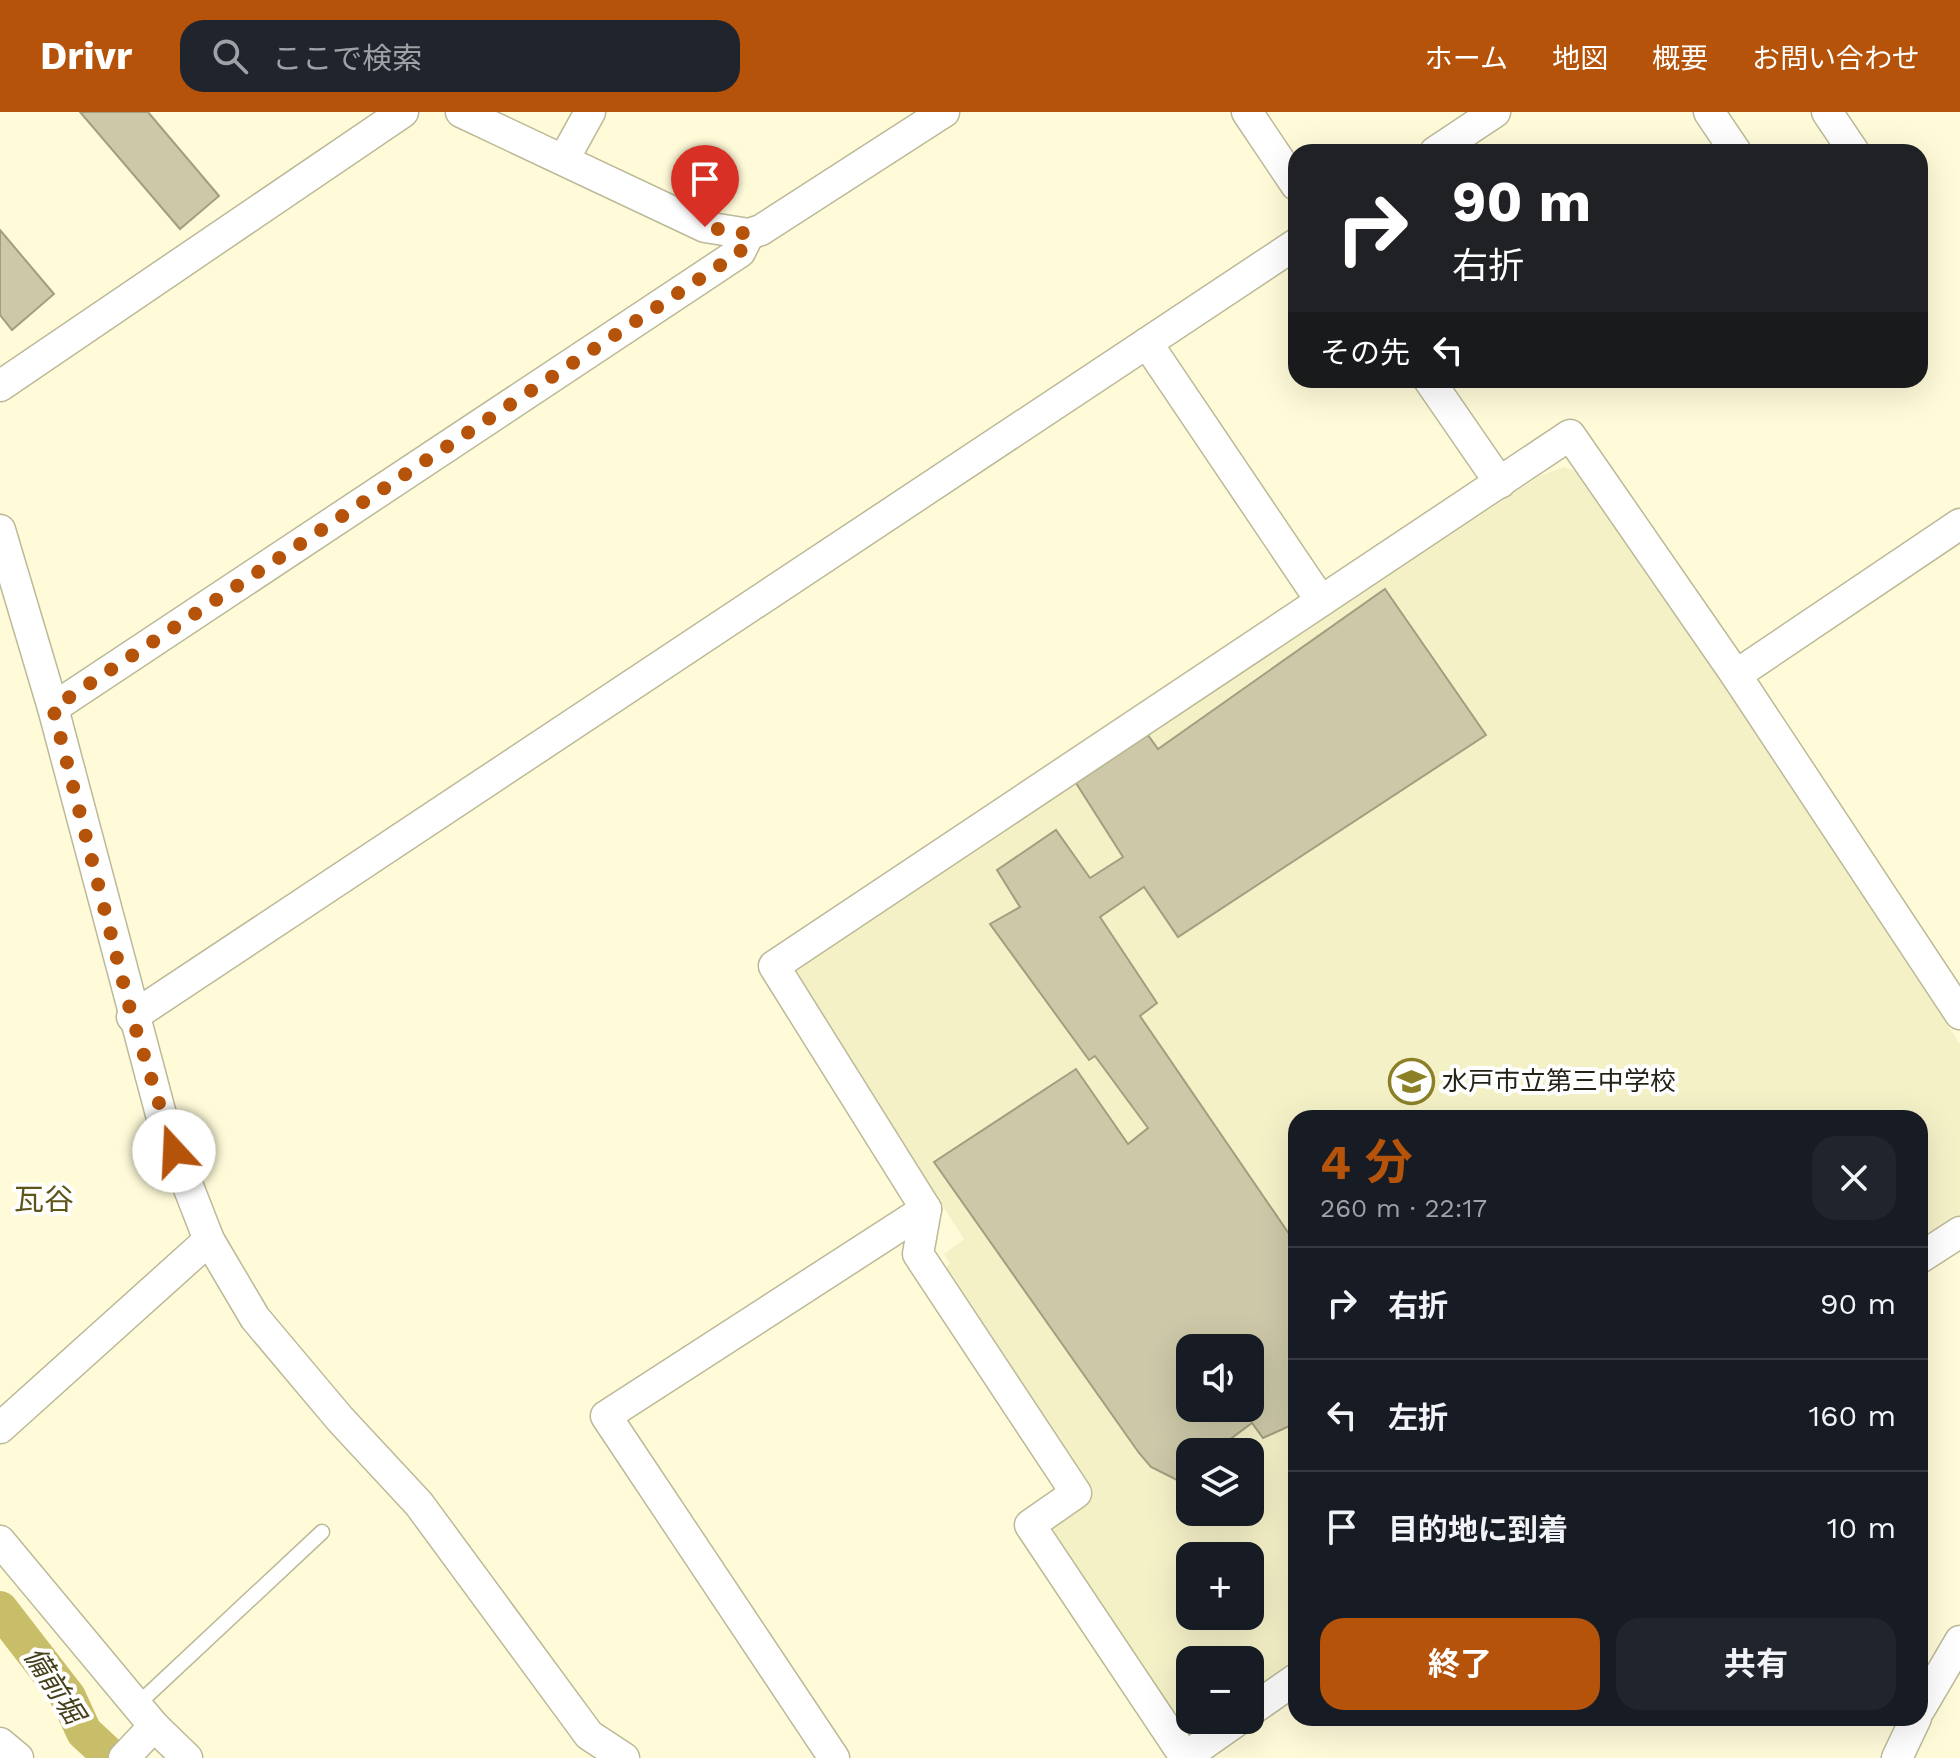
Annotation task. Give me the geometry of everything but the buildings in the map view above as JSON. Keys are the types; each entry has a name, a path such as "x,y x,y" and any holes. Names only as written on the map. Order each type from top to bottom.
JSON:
{"street":[{"path":"0,386 403,112"},
{"path":"461,112 705,227 749,234 761,230 944,112"},
{"path":"564,159 590,112"},
{"path":"1247,112 1288,173"},
{"path":"1447,144 1495,112"},
{"path":"1709,112 1731,144"},
{"path":"1827,112 1849,144"},
{"path":"53,708 740,252 749,234"},
{"path":"132,1017 1288,249"},
{"path":"1147,343 1321,601"},
{"path":"1435,388 1500,483"},
{"path":"1218,1734 1184,1758 1030,1525 1076,1493 918,1254 926,1209 774,966 1570,435 1736,675 1960,1014"},
{"path":"1736,675 1960,524"},
{"path":"0,530 53,708 132,1017 163,1122 209,1240 255,1318 340,1419 419,1504 589,1735 624,1758"},
{"path":"834,1758 606,1416 926,1209"},
{"path":"1928,1253 1960,1232"},
{"path":"0,1428 209,1240"},
{"path":"0,1541 140,1731 187,1758"},
{"path":"1928,1695 1960,1641"},
{"path":"1264,1701 1288,1685"},
{"path":"1897,1758 1912,1726"},
{"path":"0,1743 18,1758"}],"lane":[{"path":"140,1731 322,1532"}],"shaded area":[{"name":"水戸市立第三中学校","path":"1563,467 1587,475 1960,1044 1960,1219 1928,1241 1928,1110 1288,1110 1288,1669 1264,1686 1264,1646 1176,1646 1176,1717 1045,1531 1092,1495 940,1271 950,1264 944,1254 964,1239 789,969 1538,477"}],"waterway":[{"name":"備前堀","path":"0,1609 68,1697 84,1732 112,1758"}],"place":[{"name":"水戸市立第三中学校","path":"1411,1081"}],"district":[{"name":"瓦谷","path":"44,1199"}],"route":[{"path":"174,1151 132,1017 53,708 740,252 749,234 705,227"}]}
